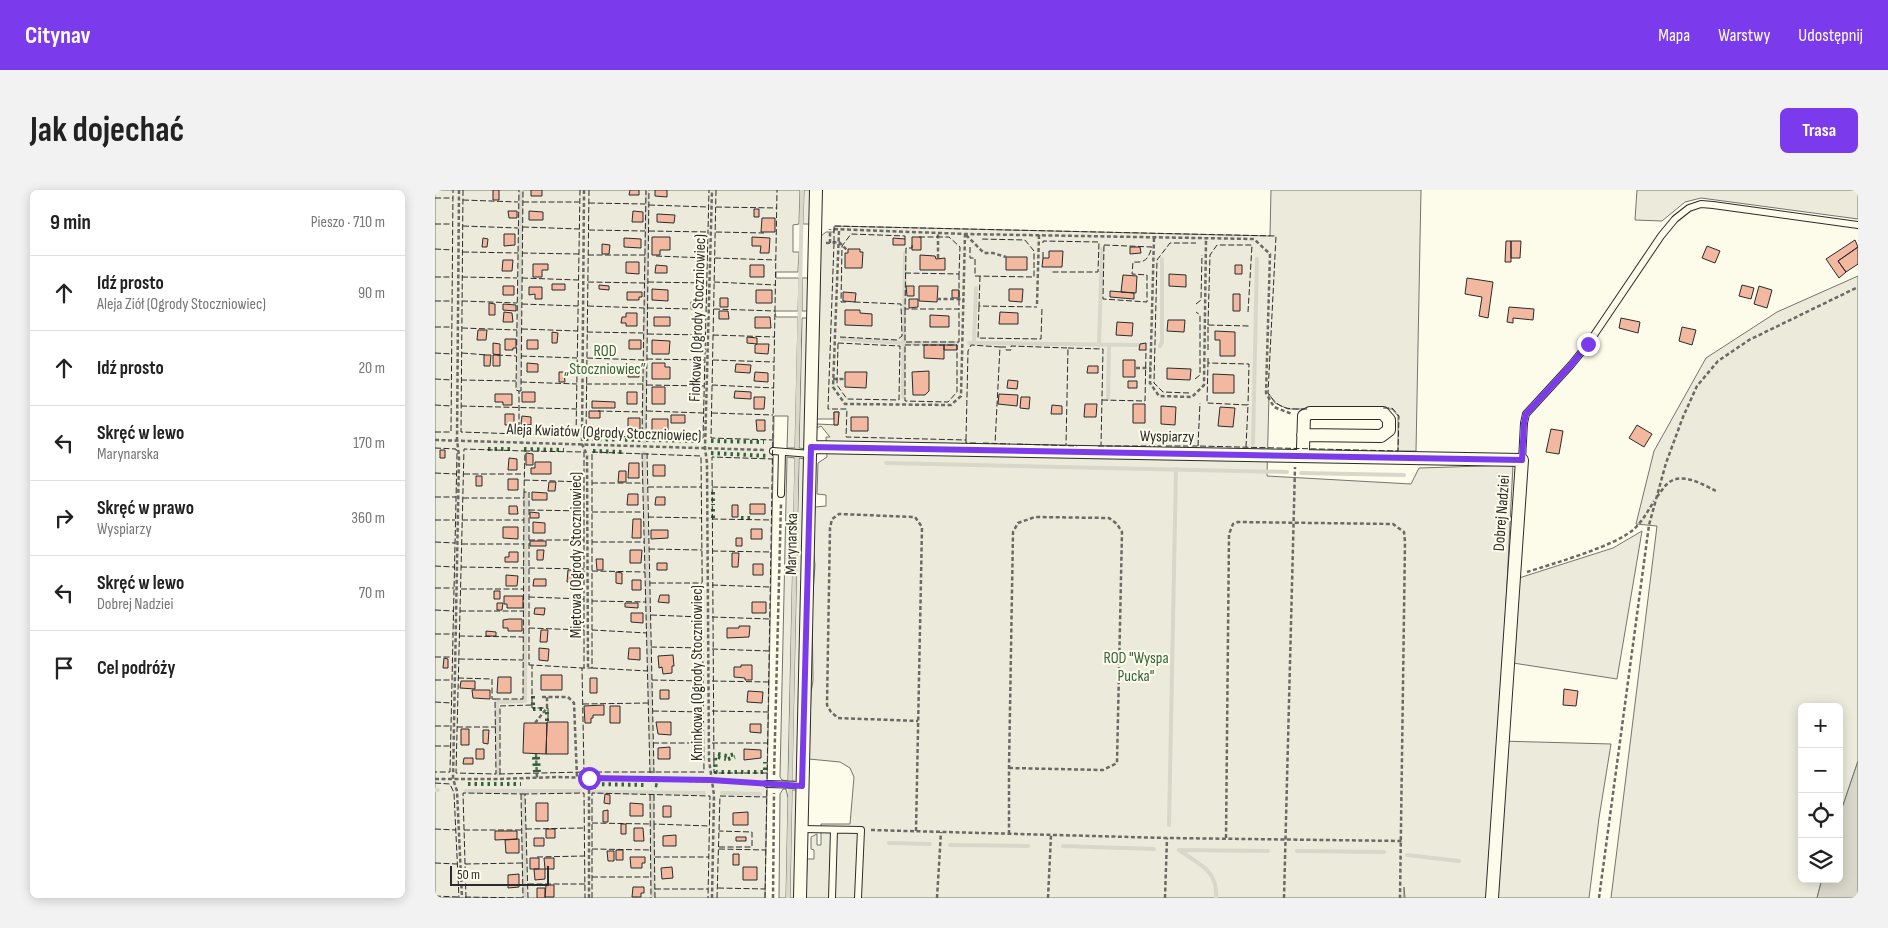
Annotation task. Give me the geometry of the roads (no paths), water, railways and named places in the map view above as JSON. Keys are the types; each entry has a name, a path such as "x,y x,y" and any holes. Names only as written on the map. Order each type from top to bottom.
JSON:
{"street":[{"name":"Marynarska","path":"800,898 801,829 799,785 816,190"},
{"path":"1299,452 1303,435 1302,416 1310,412 1383,413 1389,420 1389,430 1381,436 1303,435"},
{"name":"Wyspiarzy","path":"809,452 1299,452 1522,460"},
{"name":"Dobrej Nadziei","path":"1492,898 1522,460"}],"lane":[{"name":"Dobrej Nadziei","path":"1522,460 1526,414 1583,351 1661,236 1675,219 1689,208 1701,204 1713,205 1858,225"},
{"path":"773,451 809,452"},
{"path":"781,494 784,452"},
{"path":"770,784 799,785"},
{"path":"801,829 861,830 858,898"},
{"path":"832,898 834,830"}],"waterway":[{"path":"519,387 521,190"},
{"path":"644,442 647,190"},
{"path":"788,898 802,190"},
{"path":"1099,345 1102,249"},
{"path":"903,397 905,253"},
{"path":"1160,346 1162,342 1162,259"},
{"path":"1253,444 1257,259"},
{"path":"974,343 976,288"},
{"path":"842,339 904,343 957,343"},
{"path":"969,343 1140,345"},
{"path":"1108,399 1109,345"},
{"path":"644,453 652,772"},
{"path":"886,463 1287,472"},
{"path":"1169,825 1176,469"},
{"path":"1301,473 1404,475"},
{"path":"498,774 497,702 525,701 526,494"},
{"path":"466,791 580,791"},
{"path":"523,791 525,898"},
{"path":"592,792 704,793"},
{"path":"652,792 653,898"},
{"path":"722,793 760,794"},
{"path":"889,843 930,844"},
{"path":"950,845 1028,846"},
{"path":"1063,846 1154,849"},
{"path":"1179,850 1268,851"},
{"path":"1179,850 1211,874 1216,889 1216,898"},
{"path":"1297,851 1384,852"},
{"path":"1407,855 1459,861"}],"park label":[{"name":"ROD „Stoczniowiec”","path":"605,360"},
{"name":"ROD \"Wyspa Pucka\"","path":"1136,667"}]}
